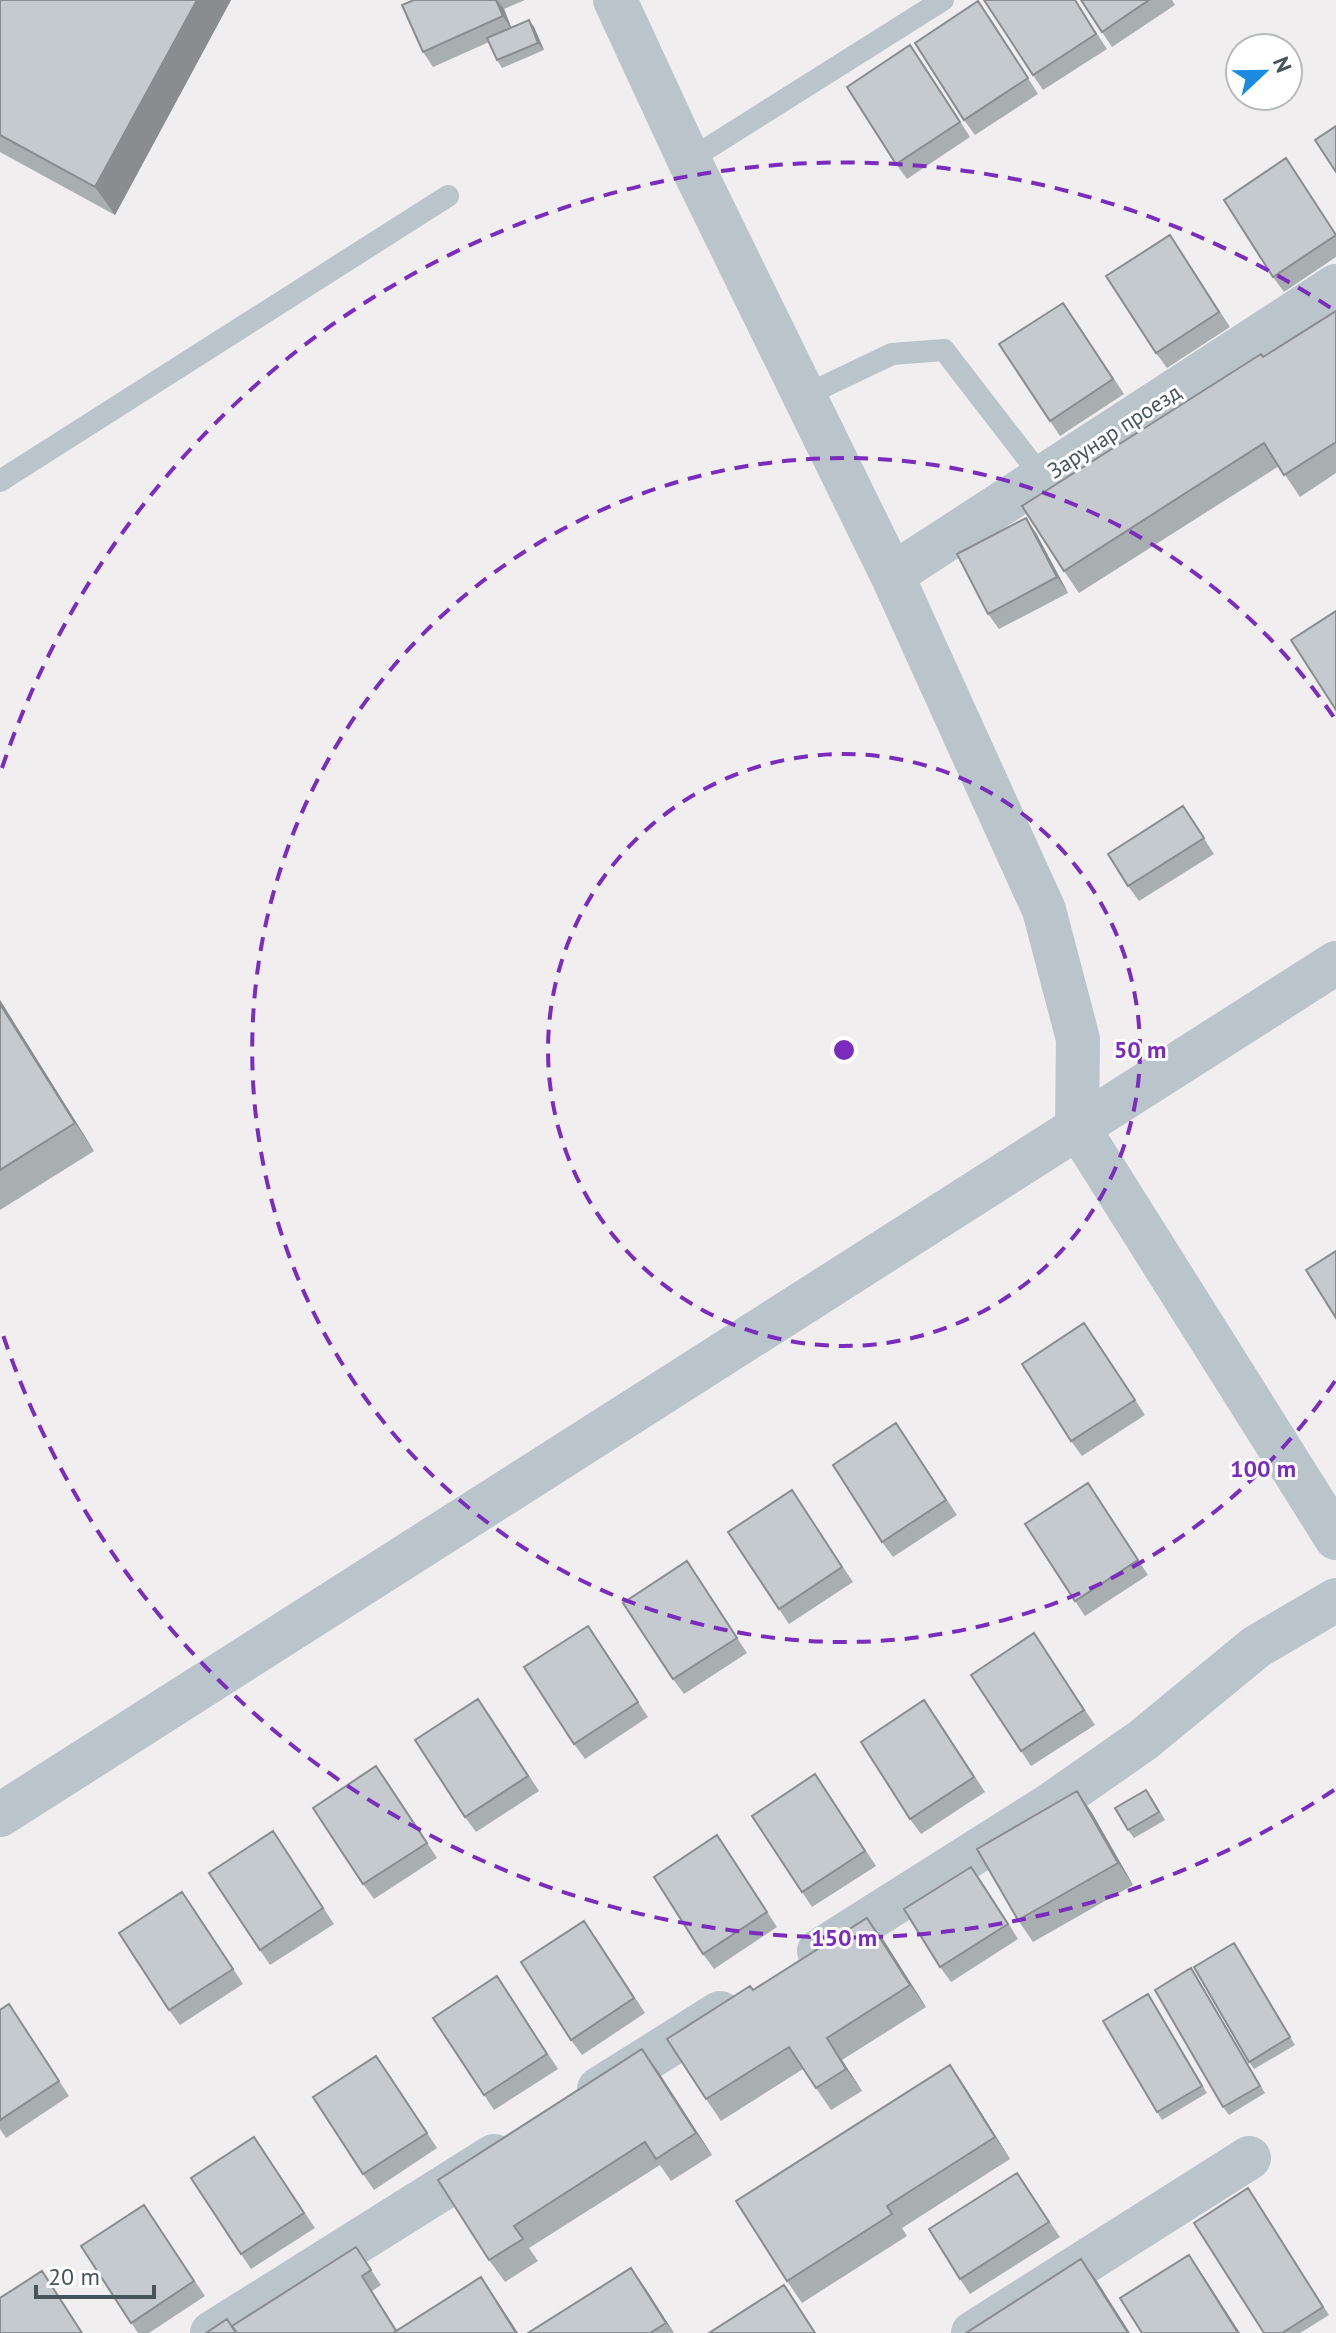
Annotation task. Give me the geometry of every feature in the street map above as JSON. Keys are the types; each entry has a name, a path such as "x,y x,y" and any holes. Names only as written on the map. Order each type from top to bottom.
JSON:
{"street":[{"path":"615,0 689,160 892,575 1044,910 1078,1039 1077,1126 1336,1538"},
{"name":"Зарунар проезд","path":"892,575 1336,286"},
{"path":"0,1815 1336,963"},
{"path":"563,2112 1050,1805 1143,1740 1256,1647 1336,1600"},
{"path":"212,2333 523,2137"},
{"path":"973,2333 1249,2158"}],"lane":[{"path":"689,160 943,0"},
{"path":"0,481 448,196"},
{"path":"804,396 892,354 944,350 1042,477"}],"building":[{"path":"0,0 197,0 95,187 0,135"},
{"path":"414,0 496,0 503,16 423,52 402,5"},
{"path":"984,0 1075,0 1096,34 1033,75"},
{"path":"1081,0 1149,0 1102,32"},
{"path":"978,1 1028,78 964,120 915,43"},
{"path":"529,20 538,43 497,60 487,38"},
{"path":"910,45 960,122 896,164 847,87"},
{"path":"1336,126 1336,172 1315,140"},
{"path":"1286,158 1336,235 1273,277 1224,200"},
{"path":"1170,235 1219,312 1156,353 1106,276"},
{"path":"1063,303 1113,379 1050,421 999,344"},
{"path":"1336,311 1336,442 1284,475 1264,443 1064,571 1022,506 1261,354 1263,357"},
{"path":"1026,518 1057,577 988,614 957,554"},
{"path":"1336,611 1336,710 1291,640"},
{"path":"1183,806 1204,838 1128,886 1108,854"},
{"path":"0,1004 75,1123 0,1170"},
{"path":"1336,1251 1336,1318 1306,1270"},
{"path":"1084,1323 1135,1400 1071,1441 1022,1364"},
{"path":"896,1423 946,1500 882,1542 833,1465"},
{"path":"1088,1483 1138,1560 1075,1601 1025,1524"},
{"path":"792,1490 842,1567 779,1609 728,1532"},
{"path":"687,1561 737,1638 673,1679 623,1603"},
{"path":"588,1626 638,1702 574,1744 524,1667"},
{"path":"1034,1633 1084,1710 1021,1751 971,1675"},
{"path":"478,1699 528,1776 465,1817 415,1740"},
{"path":"924,1700 974,1777 910,1819 861,1742"},
{"path":"376,1766 427,1843 363,1884 313,1808"},
{"path":"815,1774 865,1851 802,1892 752,1816"},
{"path":"1146,1790 1159,1812 1128,1830 1115,1808"},
{"path":"1077,1791 1118,1863 1018,1920 977,1849"},
{"path":"273,1831 323,1908 260,1950 209,1873"},
{"path":"717,1835 767,1912 703,1954 654,1877"},
{"path":"971,1867 1008,1924 940,1967 904,1909"},
{"path":"182,1892 233,1969 169,2010 119,1933"},
{"path":"867,1918 910,1985 827,2038 846,2069 816,2088 789,2047 706,2099 667,2039 750,1986 753,1990"},
{"path":"584,1921 634,1998 571,2040 521,1962"},
{"path":"1234,1943 1290,2037 1249,2062 1194,1967"},
{"path":"1191,1968 1260,2086 1223,2107 1155,1990"},
{"path":"497,1976 547,2054 484,2095 433,2018"},
{"path":"1148,1994 1202,2086 1157,2112 1103,2021"},
{"path":"9,2004 59,2081 0,2120 0,2010"},
{"path":"642,2049 696,2133 656,2159 645,2142 514,2226 523,2239 489,2260 438,2180"},
{"path":"376,2056 427,2133 363,2174 313,2097"},
{"path":"950,2065 995,2137 887,2206 892,2214 787,2281 736,2201"},
{"path":"254,2137 304,2213 241,2254 191,2178"},
{"path":"1017,2173 1049,2222 960,2279 929,2229"},
{"path":"1248,2188 1323,2307 1282,2333 1264,2333 1194,2223"},
{"path":"144,2205 194,2281 131,2323 81,2246"},
{"path":"356,2247 371,2270 362,2276 396,2331 393,2333 237,2333 232,2326"},
{"path":"1189,2255 1238,2333 1142,2333 1120,2298"},
{"path":"1081,2259 1128,2333 966,2333"},
{"path":"631,2268 666,2323 650,2333 528,2333"},
{"path":"42,2271 82,2333 0,2333 0,2298"},
{"path":"481,2277 516,2333 393,2333"},
{"path":"784,2285 815,2333 709,2333"},
{"path":"227,2319 236,2333 206,2333"}]}
